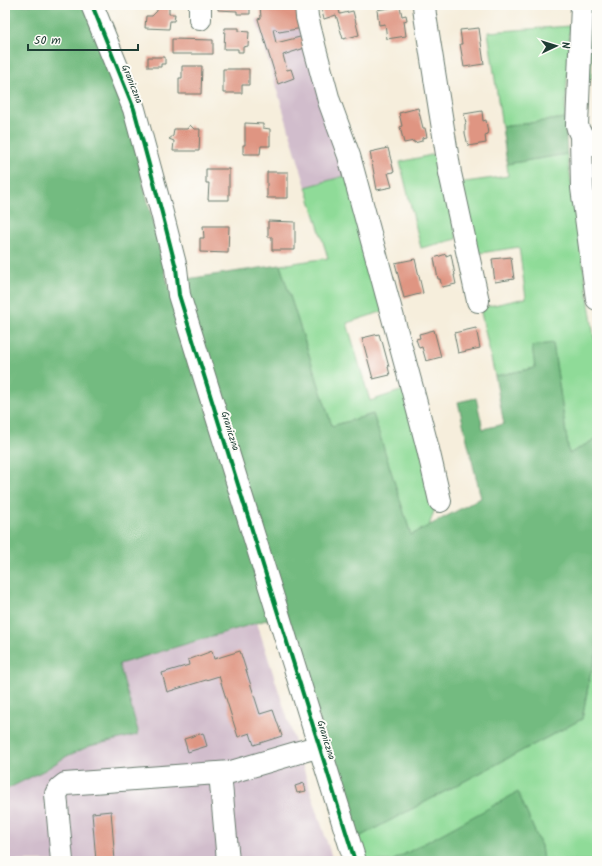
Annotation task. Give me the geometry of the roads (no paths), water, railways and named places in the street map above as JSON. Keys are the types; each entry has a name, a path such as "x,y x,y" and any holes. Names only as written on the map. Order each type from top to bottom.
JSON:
{"street":[{"name":"Graniczna","path":"92,5 134,109 176,268 179,296 356,861"},
{"path":"306,5 307,17 329,101 349,156 410,380 440,501"},
{"path":"424,5 450,173 478,301"},
{"path":"582,5 577,125 578,130 589,140 582,188 597,299"},
{"path":"62,861 56,794 65,784 231,772 320,746"},
{"path":"220,773 228,861"}]}
